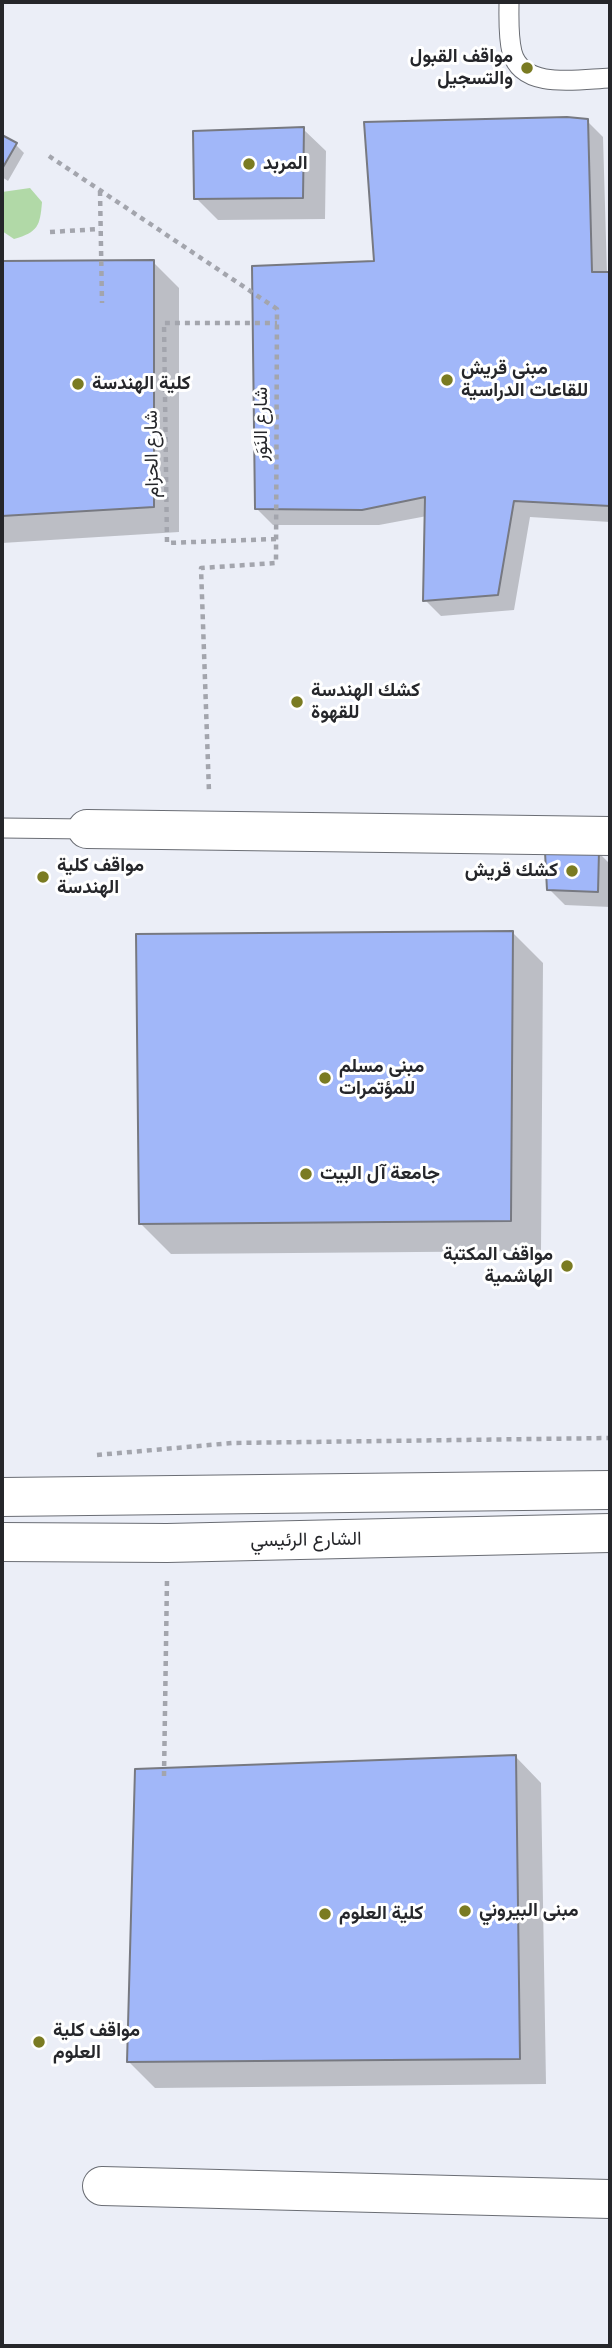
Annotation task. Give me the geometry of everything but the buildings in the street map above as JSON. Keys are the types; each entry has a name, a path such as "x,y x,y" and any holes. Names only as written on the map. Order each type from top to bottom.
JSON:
{"street":[{"path":"87,829 610,836"},
{"path":"2,1497 610,1490"},
{"name":"الشارع الرئيسي","path":"2,1542 167,1543 610,1533"},
{"path":"102,2186 610,2199"}],"lane":[{"path":"509,2 513,55 522,69 537,78 610,78"},
{"path":"2,828 87,829"}],"path":[{"path":"49,156 100,190 102,303"},
{"name":"شارع النَوَر","path":"100,190 277,309 276,539"},
{"path":"50,232 100,229"},
{"name":"شارع الحزام","path":"276,539 167,544 164,323 277,323"},
{"path":"210,830 201,568 276,563 276,539"},
{"path":"89,1456 232,1443 610,1438"},
{"path":"164,1776 167,1543"}],"green space":[{"path":"30,188 42,202 39,222 33,231 14,239 2,231 2,192"}],"place":[{"name":"مواقف القبول والتسجيل","path":"527,68"},
{"name":"المربد","path":"249,164"},
{"name":"مبنى قريش للقاعات الدراسية","path":"447,380"},
{"name":"كلية الهندسة","path":"78,384"},
{"name":"كشك الهندسة للقهوة","path":"297,702"},
{"name":"كشك قريش","path":"572,871"},
{"name":"مواقف كلية الهندسة","path":"43,877"},
{"name":"مبنى مسلم للمؤتمرات","path":"325,1078"},
{"name":"جامعة آل البيت","path":"306,1174"},
{"name":"مواقف المكتبة الهاشمية","path":"567,1266"},
{"name":"مبنى البيروني","path":"465,1911"},
{"name":"كلية العلوم","path":"325,1914"},
{"name":"مواقف كلية العلوم","path":"39,2042"}]}
